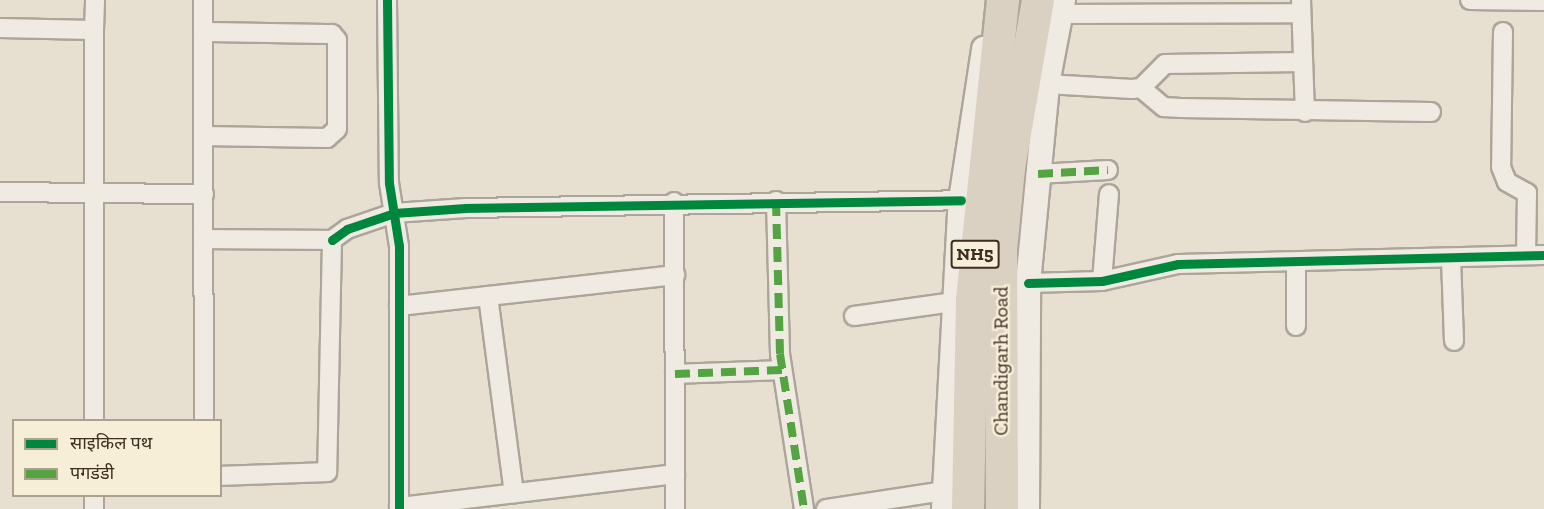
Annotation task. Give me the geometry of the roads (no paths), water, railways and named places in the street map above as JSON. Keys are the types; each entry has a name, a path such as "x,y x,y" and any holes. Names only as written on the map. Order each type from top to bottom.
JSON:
{"highway":[{"name":"NH5","path":"968,509 972,300 1003,0"},
{"name":"Chandigarh Road","path":"1002,509 1000,250 1009,168 1054,5"}],"main road":[{"path":"944,500 961,200 991,0"},
{"path":"1028,509 1028,283 1054,5"}],"street":[{"path":"94,419 95,0"},
{"path":"203,0 204,419"},
{"path":"387,0 399,306 399,508 675,474"},
{"path":"1470,0 1544,2"},
{"path":"1054,5 1301,7 1305,112"},
{"path":"0,28 94,30"},
{"path":"203,136 327,138 337,129 337,39 332,34 204,32"},
{"path":"1028,283 1102,281 1178,264 1451,259 1535,255 1527,193 1507,182 1501,167 1503,32"},
{"path":"1141,88 1165,64 1302,62"},
{"path":"1047,84 1141,88 1164,106 1305,112 1431,112"},
{"path":"1038,174 1108,170"},
{"path":"0,192 204,194"},
{"path":"1102,281 1109,194"},
{"path":"204,239 332,240 394,213 674,202 961,200"},
{"path":"776,201 783,370 804,509"},
{"path":"674,202 675,509"},
{"path":"222,476 327,472 332,240"},
{"path":"1451,259 1454,341"},
{"path":"1296,262 1296,326"},
{"path":"399,306 675,275"},
{"path":"488,296 514,493"},
{"path":"854,316 954,302"},
{"path":"675,374 783,370"},
{"path":"826,509 944,500"}]}
